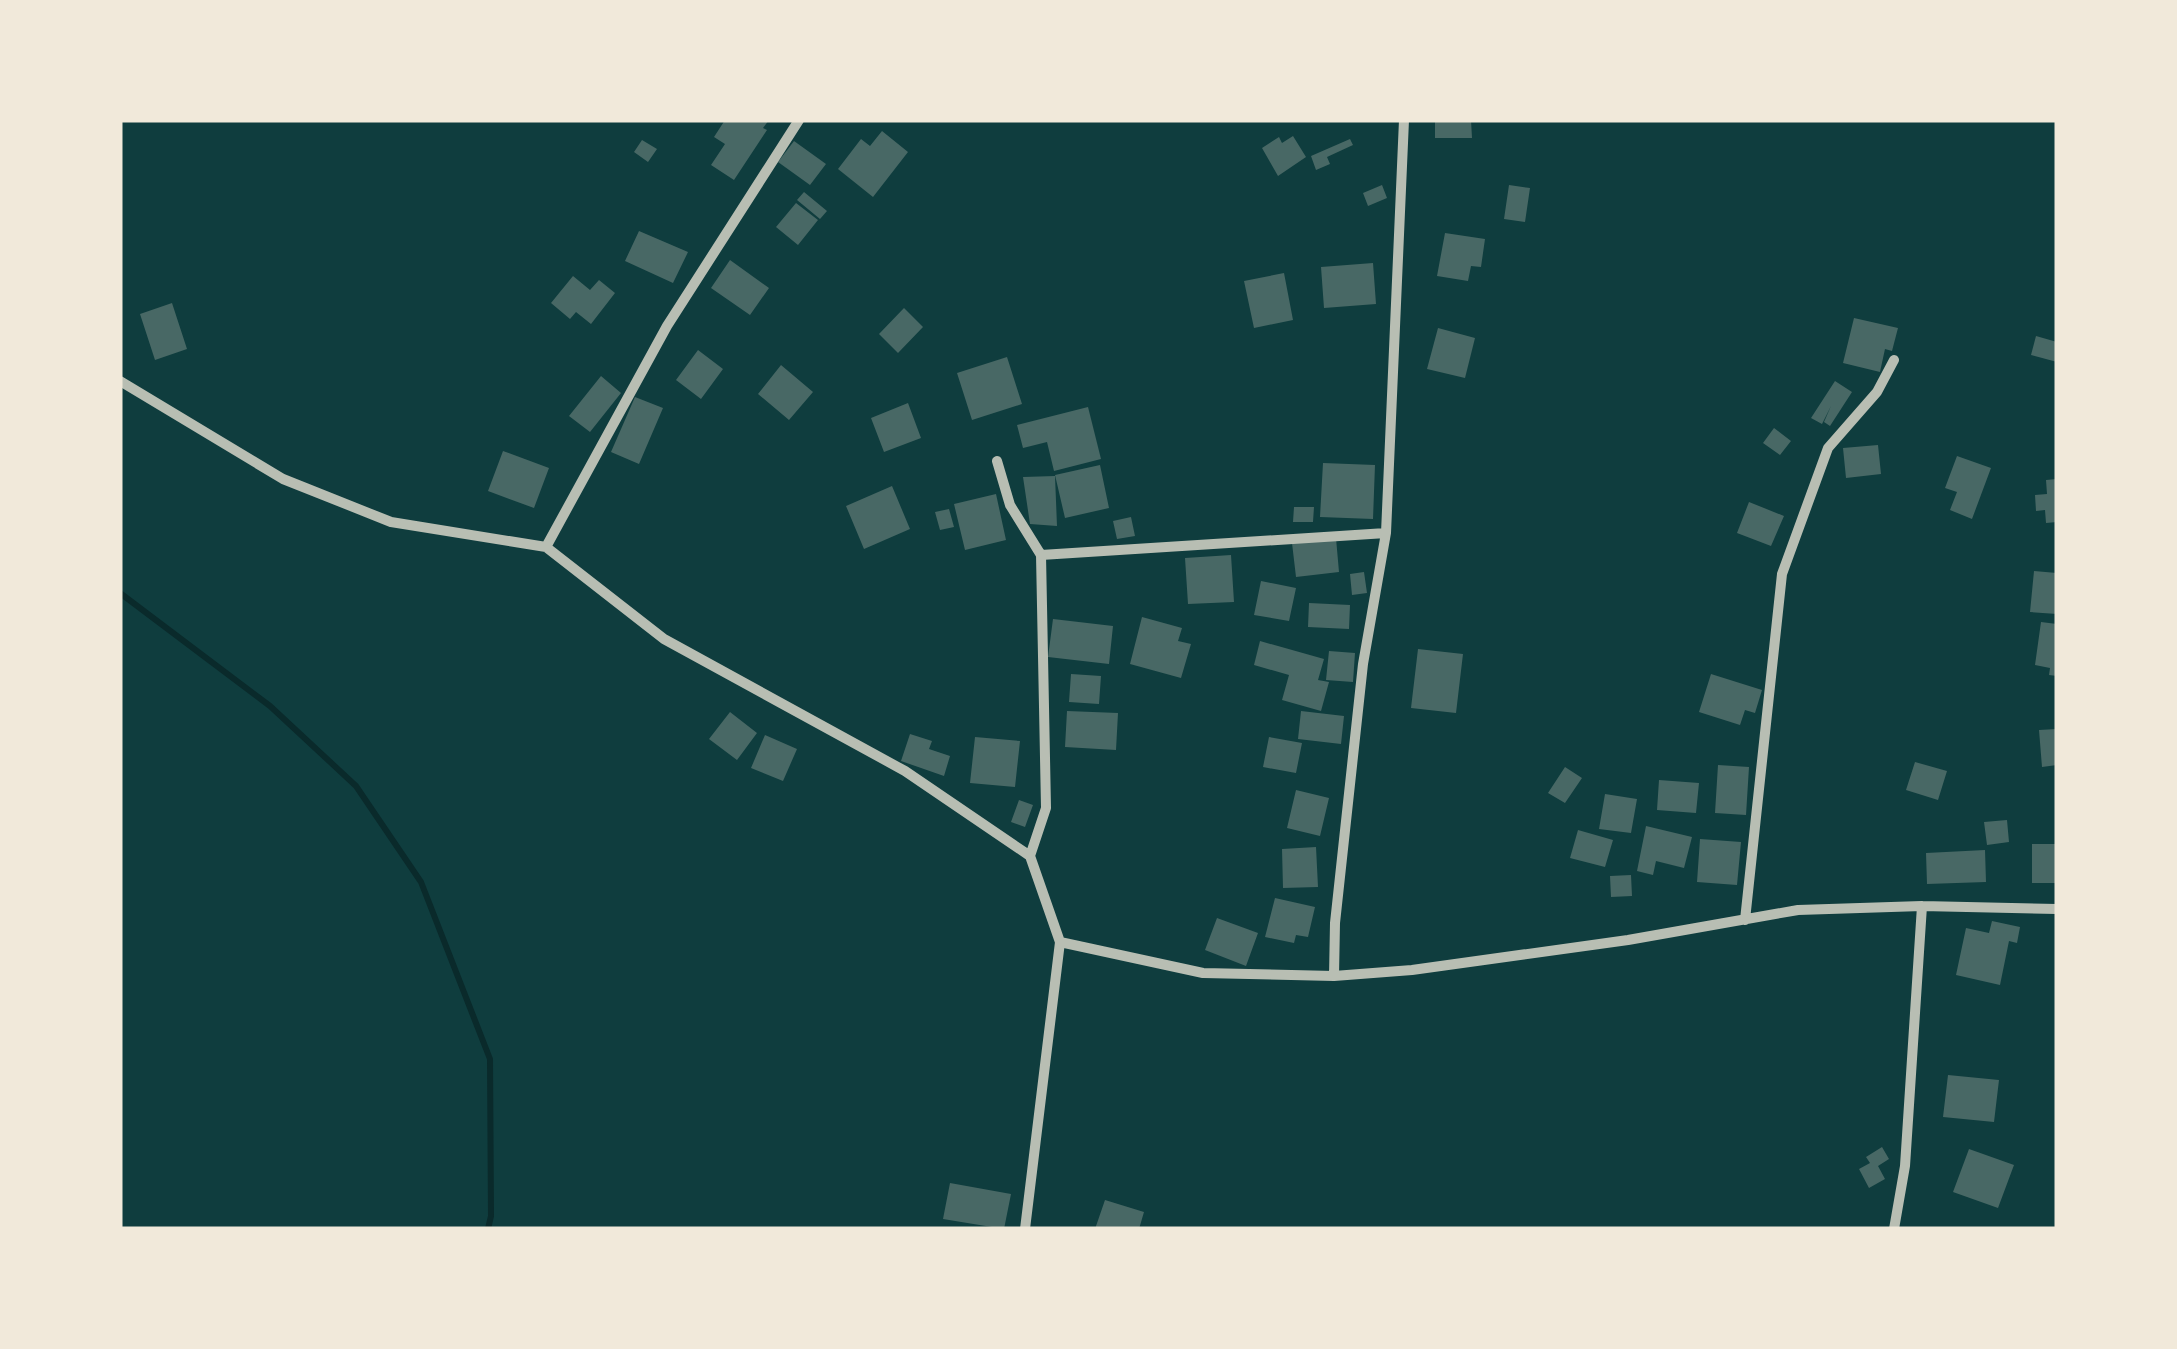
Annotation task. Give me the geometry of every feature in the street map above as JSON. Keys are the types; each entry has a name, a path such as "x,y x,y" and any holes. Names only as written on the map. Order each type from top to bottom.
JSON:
{"street":[{"path":"546,547 668,326 799,120"},
{"path":"1334,976 1335,922 1363,664 1386,533 1404,120"},
{"path":"1745,920 1782,574 1828,448 1877,392 1894,360"},
{"path":"120,381 283,479 391,522 546,547 664,639 905,771 1030,856 1060,942 1026,1229"},
{"path":"997,461 1010,505 1040,555 1046,808 1030,856"},
{"path":"1040,555 1386,533"},
{"path":"1894,1229 1905,1166 1922,906"},
{"path":"1060,942 1204,973 1334,976 1412,970 1628,940 1798,910 1922,906 2057,909"}],"building":[{"path":"725,120 769,120 763,128 767,130 734,180 711,165 725,144 714,137"},
{"path":"1435,120 1471,120 1472,138 1435,138"},
{"path":"882,131 908,152 873,197 838,169 861,139 870,146"},
{"path":"1293,136 1306,157 1278,176 1262,148 1279,137 1282,143"},
{"path":"1350,139 1353,145 1327,157 1330,164 1316,170 1311,156"},
{"path":"642,140 657,149 648,162 634,152"},
{"path":"794,141 826,164 810,185 778,162"},
{"path":"1382,185 1387,198 1368,206 1363,193"},
{"path":"1509,185 1530,188 1525,222 1504,219"},
{"path":"804,192 827,211 820,219 797,200"},
{"path":"796,203 818,220 798,245 776,227"},
{"path":"639,231 688,252 673,283 625,261"},
{"path":"1445,233 1485,239 1481,267 1471,266 1468,281 1437,276"},
{"path":"730,260 769,288 750,315 711,288"},
{"path":"1373,263 1376,304 1324,308 1321,267"},
{"path":"1284,273 1293,320 1254,328 1244,281"},
{"path":"573,276 590,290 599,280 615,293 591,324 576,312 570,319 551,303"},
{"path":"172,303 187,349 155,360 140,314"},
{"path":"904,308 923,327 898,353 879,334"},
{"path":"1854,318 1898,328 1892,351 1885,349 1880,372 1843,363"},
{"path":"1438,328 1475,338 1465,378 1427,369"},
{"path":"2036,336 2057,342 2057,362 2031,355"},
{"path":"698,350 723,369 701,399 676,380"},
{"path":"1007,357 1022,404 972,420 957,373"},
{"path":"781,365 813,392 789,420 758,394"},
{"path":"601,376 621,393 590,432 569,416"},
{"path":"1835,381 1852,392 1830,426 1824,422 1831,406 1822,424 1811,418"},
{"path":"635,397 663,408 639,464 611,452"},
{"path":"908,403 921,438 884,452 871,418"},
{"path":"1088,407 1101,459 1054,471 1047,442 1023,448 1017,425"},
{"path":"1774,428 1791,441 1780,455 1763,443"},
{"path":"1878,445 1881,474 1846,478 1843,448"},
{"path":"503,451 549,468 534,508 488,491"},
{"path":"1957,456 1991,468 1972,519 1950,510 1957,492 1945,488"},
{"path":"1323,463 1375,465 1373,519 1320,517"},
{"path":"1100,465 1109,508 1065,518 1055,475"},
{"path":"1055,476 1057,526 1030,524 1023,477"},
{"path":"2057,479 2057,522 2046,523 2045,510 2036,511 2035,495 2047,494 2046,480"},
{"path":"892,486 910,529 864,549 846,506"},
{"path":"996,494 1006,540 965,550 954,504"},
{"path":"1749,502 1784,516 1771,546 1737,533"},
{"path":"1294,507 1314,507 1313,522 1293,522"},
{"path":"949,509 954,527 940,530 935,512"},
{"path":"1131,517 1135,536 1117,539 1113,521"},
{"path":"1336,538 1339,572 1296,577 1292,543"},
{"path":"1231,555 1234,602 1188,604 1185,558"},
{"path":"2034,571 2057,573 2057,614 2030,612"},
{"path":"1364,572 1367,593 1352,595 1350,574"},
{"path":"1261,581 1296,588 1289,621 1254,615"},
{"path":"1309,603 1350,605 1349,629 1308,627"},
{"path":"1142,617 1182,628 1178,641 1191,644 1181,678 1130,664"},
{"path":"1053,619 1113,626 1109,664 1048,657"},
{"path":"2041,622 2057,624 2057,676 2049,675 2050,668 2035,665"},
{"path":"1260,641 1324,659 1318,680 1329,682 1321,711 1282,700 1289,675 1254,665"},
{"path":"1418,649 1463,654 1456,713 1411,708"},
{"path":"1329,651 1355,653 1353,682 1326,680"},
{"path":"1071,674 1101,676 1099,704 1069,702"},
{"path":"1711,674 1762,690 1755,713 1745,710 1740,725 1699,712"},
{"path":"1067,711 1118,713 1116,750 1065,747"},
{"path":"1301,711 1344,716 1341,744 1298,739"},
{"path":"730,712 757,733 737,760 709,739"},
{"path":"2057,729 2057,765 2042,767 2039,730"},
{"path":"910,734 932,741 929,749 950,756 944,776 901,761"},
{"path":"765,735 797,749 783,781 751,768"},
{"path":"975,737 1020,741 1015,787 970,783"},
{"path":"1269,737 1302,743 1296,773 1263,767"},
{"path":"1915,762 1947,771 1938,800 1906,790"},
{"path":"1718,765 1749,767 1746,815 1715,813"},
{"path":"1565,767 1582,778 1565,803 1548,793"},
{"path":"1659,780 1699,783 1696,813 1657,810"},
{"path":"1296,790 1329,798 1320,836 1287,828"},
{"path":"1605,794 1637,799 1631,833 1599,829"},
{"path":"1019,800 1033,805 1025,827 1011,822"},
{"path":"2007,820 2009,842 1987,845 1984,822"},
{"path":"1646,826 1692,837 1684,868 1656,861 1653,875 1637,871"},
{"path":"1578,830 1613,840 1605,867 1570,858"},
{"path":"1700,839 1741,842 1737,885 1697,882"},
{"path":"2032,844 2057,844 2057,883 2032,883"},
{"path":"1316,847 1318,887 1283,888 1282,849"},
{"path":"1985,850 1986,882 1927,884 1926,853"},
{"path":"1631,875 1632,896 1611,897 1610,876"},
{"path":"1275,898 1315,907 1308,937 1296,935 1294,943 1265,937"},
{"path":"1217,918 1258,933 1246,966 1205,950"},
{"path":"1992,921 2020,927 2017,943 2009,941 2000,985 1956,975 1966,928 1989,933"},
{"path":"1948,1075 1999,1080 1994,1122 1943,1117"},
{"path":"1882,1147 1889,1159 1878,1166 1885,1179 1869,1188 1859,1169 1870,1163 1866,1157"},
{"path":"1969,1149 2014,1165 1998,1208 1953,1192"},
{"path":"950,1183 1011,1194 1004,1229 943,1219"},
{"path":"1105,1200 1144,1212 1139,1229 1095,1229"}],"waterway":[{"path":"120,593 270,706 356,786 421,882 490,1059 488,1229"}]}
